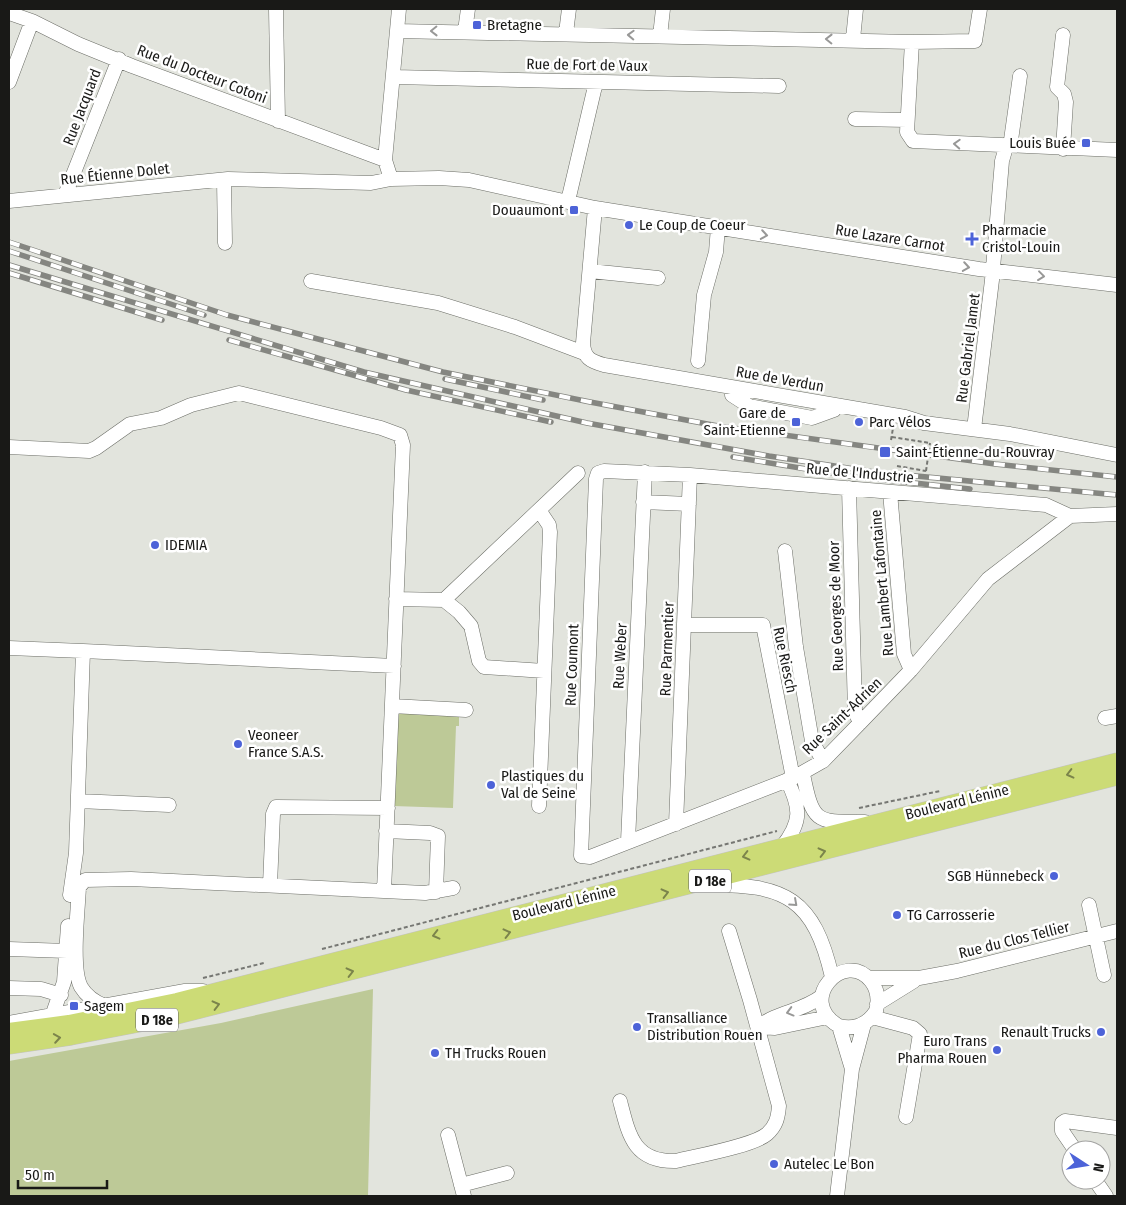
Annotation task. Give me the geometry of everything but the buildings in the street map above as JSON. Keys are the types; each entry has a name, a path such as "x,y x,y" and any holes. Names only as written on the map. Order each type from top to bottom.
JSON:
{"main road":[{"name":"Boulevard Lénine","path":"9,1032 118,1015 221,990 1117,762"},
{"name":"Boulevard Lénine","path":"9,1045 71,1036 165,1018 698,885 1117,776"}],"street":[{"path":"276,9 278,121"},
{"path":"391,178 385,160 399,9"},
{"path":"465,31 468,9"},
{"path":"566,33 569,9"},
{"path":"660,36 663,9"},
{"path":"853,39 856,9"},
{"path":"398,31 853,39 912,42 975,41 980,9"},
{"path":"9,82 20,15"},
{"name":"Rue du Docteur Cotoni","path":"20,15 78,44 385,160"},
{"path":"1063,35 1057,87 1064,94 1066,102 1063,149"},
{"path":"912,42 907,132 913,141 1117,150"},
{"name":"Rue Jacquard","path":"65,195 119,59"},
{"name":"Rue Gabriel Jamet","path":"974,429 993,271 1002,161 1006,146 1011,140 1020,76"},
{"name":"Rue de Fort de Vaux","path":"394,77 779,86"},
{"path":"568,201 596,82"},
{"path":"855,119 908,120"},
{"name":"Rue Étienne Dolet","path":"9,200 224,180 371,183 391,178"},
{"name":"Rue Lazare Carnot","path":"391,178 469,180 595,208 993,271 1117,285"},
{"path":"224,180 225,243"},
{"path":"584,353 583,343 595,208"},
{"path":"698,361 704,295 716,252 718,227"},
{"path":"590,271 658,278"},
{"name":"Rue de Verdun","path":"311,281 438,303 515,327 584,353 589,360 604,365 905,417 924,423 974,429 1076,446 1117,455"},
{"path":"9,447 89,451 130,424 161,418 191,405 239,393 396,432 403,439 384,891"},
{"name":"Rue de l'Industrie","path":"598,473 604,471 690,475 1046,505 1070,516 1117,514"},
{"name":"Rue Weber","path":"628,841 645,472"},
{"path":"444,600 578,473"},
{"name":"Rue Coumont","path":"583,857 581,852 582,823 596,479 598,473"},
{"name":"Rue Parmentier","path":"676,824 690,475"},
{"name":"Rue Georges de Moor","path":"849,488 856,711 860,723"},
{"name":"Rue Lambert Lafontaine","path":"890,492 904,654 911,670"},
{"path":"643,502 689,504"},
{"path":"539,510 549,525 550,532 539,806"},
{"name":"Rue Saint-Adrien","path":"583,857 590,857 794,778 822,761 911,670 988,579 1070,516"},
{"path":"785,551 796,647 812,741 822,761"},
{"path":"396,599 444,600 468,620 474,634 479,661 484,667 544,671"},
{"name":"Rue Riesch","path":"684,625 763,625 794,778"},
{"path":"9,648 394,666"},
{"path":"52,1016 61,996 67,952 78,801 83,651"},
{"path":"392,706 466,710"},
{"path":"794,778 819,818 828,821 878,822"},
{"path":"782,847 793,834 796,826 798,809 795,798 794,778"},
{"path":"78,801 169,805"},
{"path":"270,885 273,814 276,806 388,808"},
{"path":"386,831 430,833 438,836 436,892"},
{"path":"72,881 82,873 126,879"},
{"path":"105,1006 93,1000 79,982 76,970 79,887 85,880 126,879 384,891 436,892 453,888"},
{"path":"698,885 754,886 775,891 793,900 814,924 826,951 832,977 827,983 822,996 822,1004 828,1017 839,1026 852,1069"},
{"path":"1088,905 1104,975"},
{"path":"620,1101 627,1129 635,1144 654,1159 676,1161 751,1142 766,1136 774,1126 778,1117 779,1106 758,1027 729,931"},
{"name":"Rue du Clos Tellier","path":"832,977 846,971 862,974 869,978 919,978 1117,931"},
{"path":"9,949 67,952"},
{"path":"837,1196 852,1069 871,1015 876,990 869,978"},
{"name":"Rue du Clos Tellier","path":"839,1026 854,1027 919,978"},
{"path":"9,988 42,989 61,996"},
{"path":"9,1023 185,991 221,990"},
{"path":"758,1027 772,1016 803,1008 822,996"},
{"path":"871,1015 912,1028 920,1034 906,1117"},
{"path":"758,1027 775,1028 828,1017"},
{"path":"1068,1140 1062,1131 1062,1123 1065,1121 1117,1128"},
{"path":"448,1135 463,1191 507,1173"}],"path":[{"path":"892,438 930,443 926,470 898,466"},
{"path":"318,950 796,826"},
{"path":"197,979 271,962"}],"green space":[{"path":"397,711 459,715 459,726 456,726 453,808 393,806"},
{"path":"373,989 368,1196 9,1196 9,1061 221,1023"}],"railway":[{"path":"9,242 227,315 443,372 718,426 995,464 1117,477"},
{"path":"9,251 204,315"},
{"path":"9,265 364,372 587,423 769,456 874,472 1117,495"},
{"path":"9,273 162,320"},
{"path":"229,340 406,390 551,422"},
{"path":"445,379 543,400"},
{"path":"733,457 849,476 970,489"}],"place":[{"name":"Bretagne","path":"477,25"},
{"name":"Louis Buée","path":"1086,143"},
{"name":"Douaumont","path":"574,210"},
{"name":"Le Coup de Coeur","path":"629,225"},
{"name":"Pharmacie Cristol-Louin","path":"972,239"},
{"name":"Gare de Saint-Etienne","path":"796,422"},
{"name":"Parc Vélos","path":"859,422"},
{"name":"Saint-Étienne-du-Rouvray","path":"885,452"},
{"name":"IDEMIA","path":"155,545"},
{"name":"Veoneer France S.A.S.","path":"238,744"},
{"name":"Plastiques du Val de Seine","path":"491,785"},
{"name":"SGB Hünnebeck","path":"1054,876"},
{"name":"TG Carrosserie","path":"897,915"},
{"name":"Sagem","path":"74,1006"},
{"name":"Transalliance Distribution Rouen","path":"637,1027"},
{"name":"Renault Trucks","path":"1101,1032"},
{"name":"Euro Trans Pharma Rouen","path":"997,1050"},
{"name":"TH Trucks Rouen","path":"435,1053"},
{"name":"Autelec Le Bon","path":"774,1164"}]}
